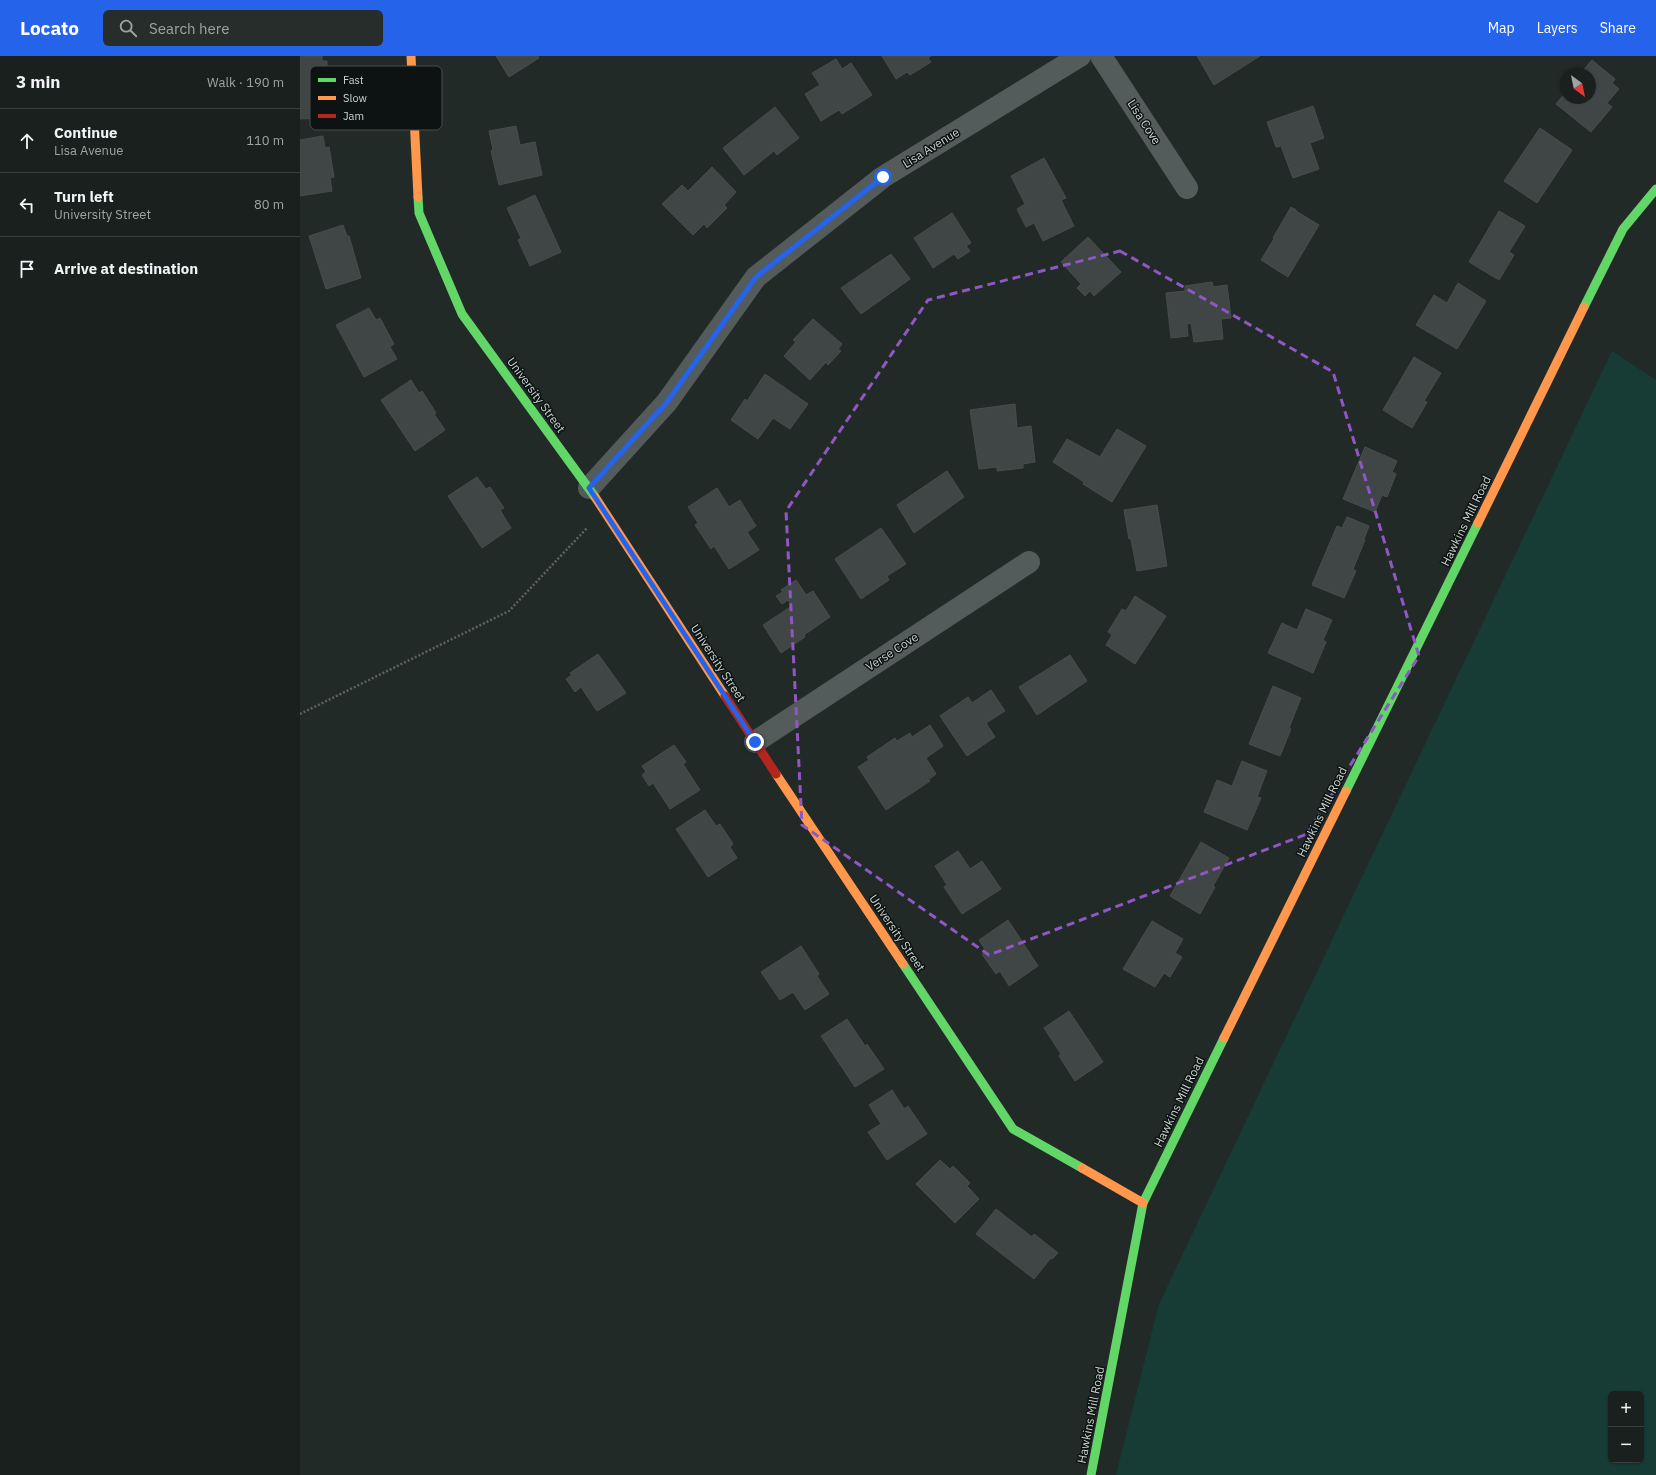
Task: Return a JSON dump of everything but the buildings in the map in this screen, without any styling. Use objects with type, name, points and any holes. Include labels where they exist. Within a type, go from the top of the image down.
[{"type":"street","name":"University Street","points":[[411,56],[412,66]]},
{"type":"street","name":"Lisa Avenue","points":[[589,488],[667,402],[756,277],[883,177],[1080,56]]},
{"type":"street","name":"Lisa Cove","points":[[1101,56],[1187,188]]},
{"type":"street","name":"University Street","points":[[415,130],[419,213],[462,314],[604,510],[755,742],[1013,1129],[1143,1203]]},
{"type":"street","name":"Hawkins Mill Road","points":[[1091,1475],[1143,1203],[1623,229],[1656,189]]},
{"type":"street","name":"Verse Cove","points":[[755,742],[1029,562]]},
{"type":"path","points":[[300,714],[509,611],[604,510]]},
{"type":"highlighted area","points":[[1120,251],[1333,372],[1419,656],[1307,834],[989,955],[802,825],[786,511],[928,300]]},
{"type":"green space","points":[[1612,351],[1656,380],[1656,1475],[1116,1475],[1159,1304]]},
{"type":"traffic: fast","points":[[1584,307],[1623,229],[1656,189]]},
{"type":"traffic: fast","points":[[418,197],[419,213],[462,314],[595,497]]},
{"type":"traffic: fast","points":[[1346,791],[1478,523]]},
{"type":"traffic: fast","points":[[903,964],[1013,1129],[1082,1168]]},
{"type":"traffic: fast","points":[[1091,1475],[1143,1203],[1224,1038]]},
{"type":"traffic: slow","points":[[411,56],[411,66]]},
{"type":"traffic: slow","points":[[415,130],[418,197]]},
{"type":"traffic: slow","points":[[1478,523],[1584,307]]},
{"type":"traffic: slow","points":[[595,497],[725,696]]},
{"type":"traffic: slow","points":[[776,774],[903,964]]},
{"type":"traffic: slow","points":[[1224,1038],[1346,791]]},
{"type":"traffic: slow","points":[[1082,1168],[1143,1203]]},
{"type":"traffic: jam","points":[[725,696],[776,774]]},
{"type":"route","points":[[755,742],[589,488],[667,402],[756,277],[883,177]]}]
